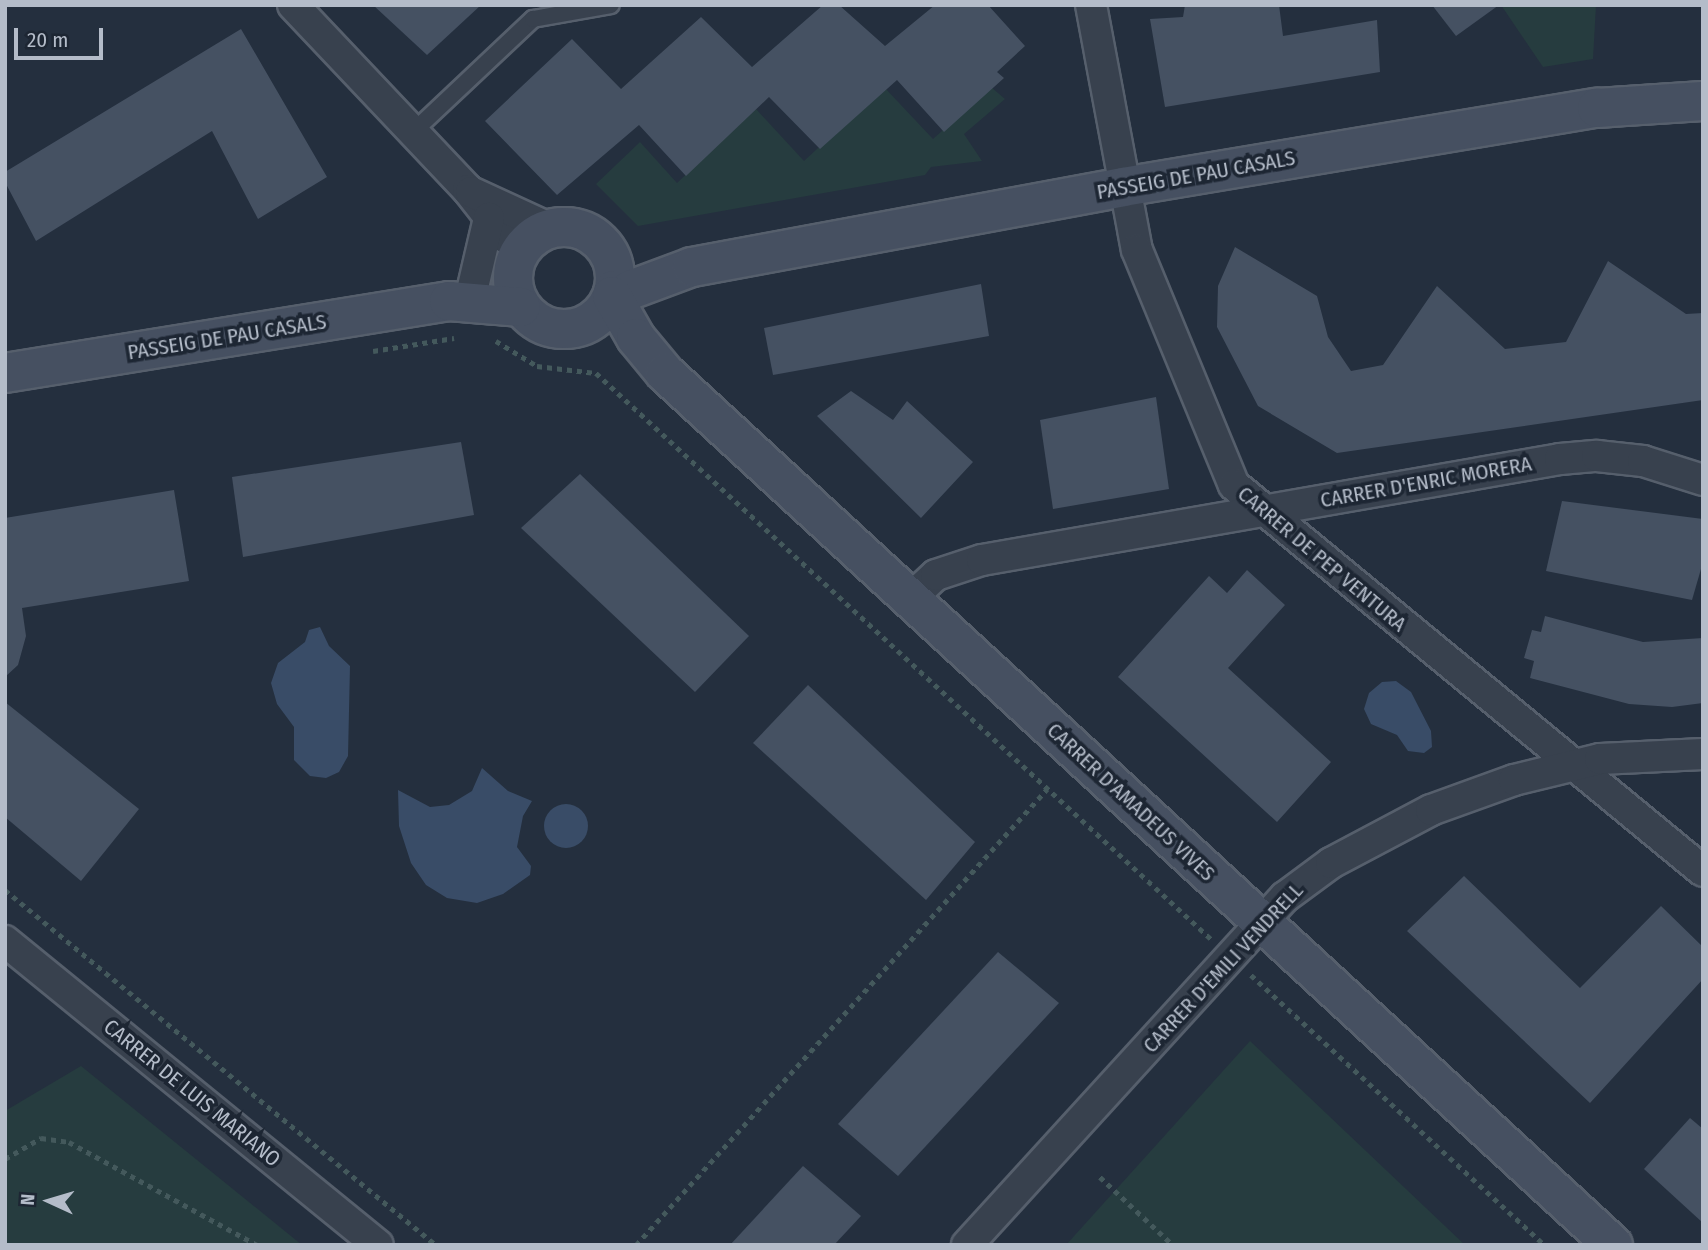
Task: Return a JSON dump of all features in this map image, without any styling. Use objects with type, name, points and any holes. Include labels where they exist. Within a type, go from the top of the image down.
[{"type":"street","points":[[293,5],[468,190],[531,243]]},
{"type":"street","name":"CARRER DE PEP VENTURA","points":[[1091,5],[1123,187],[1148,283],[1220,461],[1234,485],[1703,872]]},
{"type":"street","name":"PASSEIG DE PAU CASALS","points":[[613,293],[630,290],[678,272],[1123,187],[1597,108],[1703,101]]},
{"type":"street","points":[[468,190],[505,237],[531,243],[579,229],[602,244],[611,258],[613,293],[595,319],[582,326],[548,327],[522,307],[513,281],[531,243]]},
{"type":"street","points":[[461,294],[489,218]]},
{"type":"street","name":"PASSEIG DE PAU CASALS","points":[[461,294],[531,243]]},
{"type":"street","name":"PASSEIG DE PAU CASALS","points":[[602,244],[678,272]]},
{"type":"street","points":[[643,349],[645,305],[678,272]]},
{"type":"street","name":"CARRER D'AMADEUS VIVES","points":[[613,293],[643,349],[1613,1245]]},
{"type":"street","name":"PASSEIG DE PAU CASALS","points":[[5,373],[461,294],[522,307]]},
{"type":"street","name":"CARRER D'AMADEUS VIVES","points":[[582,326],[643,349]]},
{"type":"street","name":"CARRER D'ENRIC MORERA","points":[[910,598],[936,575],[961,565],[1261,510],[1580,457],[1643,461],[1703,480]]},
{"type":"street","name":"CARRER D'EMILI VENDRELL","points":[[967,1245],[1262,923],[1310,876],[1394,827],[1467,795],[1572,764],[1629,756],[1703,754]]},
{"type":"street","name":"CARRER DE LUIS MARIANO","points":[[5,941],[378,1245]]},
{"type":"lane","points":[[413,132],[533,19],[611,5]]},
{"type":"path","points":[[415,345],[460,337]]},
{"type":"path","points":[[491,338],[537,366],[596,373],[1545,1245]]},
{"type":"path","points":[[636,1245],[1047,789]]},
{"type":"path","points":[[5,890],[436,1245]]},
{"type":"path","points":[[5,1159],[41,1138],[69,1142],[257,1245]]},
{"type":"path","points":[[1100,1177],[1174,1245]]},
{"type":"green space","points":[[1501,5],[1596,5],[1593,59],[1543,67]]},
{"type":"green space","points":[[884,87],[933,139],[991,87],[1005,99],[964,134],[982,161],[931,167],[925,175],[638,226],[596,184],[640,142],[677,183],[756,109],[804,161]]},
{"type":"green space","points":[[1250,1041],[1465,1245],[1066,1245]]},
{"type":"green space","points":[[81,1066],[302,1245],[5,1245],[5,1111]]},
{"type":"water","points":[[320,627],[329,646],[350,666],[348,756],[339,772],[326,778],[310,776],[294,760],[294,727],[277,704],[271,683],[278,663],[305,642],[309,630]]},
{"type":"water","points":[[1396,681],[1411,692],[1431,731],[1432,747],[1424,753],[1408,751],[1397,735],[1371,724],[1364,709],[1369,693],[1382,682]]},
{"type":"water","points":[[482,768],[508,791],[532,801],[523,816],[517,847],[531,866],[530,875],[503,894],[477,903],[447,898],[426,885],[411,863],[399,826],[398,790],[430,807],[449,805],[472,791]]},
{"type":"water","points":[[566,804],[582,810],[588,826],[582,842],[566,848],[550,842],[544,826],[550,810]]},
{"type":"building","points":[[373,5],[481,5],[427,55]]},
{"type":"building","points":[[823,5],[839,5],[885,46],[935,5],[988,5],[1025,46],[997,72],[1004,78],[944,132],[897,80],[820,149],[769,97],[686,176],[639,125],[557,195],[485,121],[572,39],[621,89],[701,17],[752,67]]},
{"type":"building","points":[[1185,5],[1279,5],[1283,36],[1377,20],[1380,72],[1165,107],[1150,19],[1183,17]]},
{"type":"building","points":[[1432,5],[1499,5],[1456,36]]},
{"type":"building","points":[[241,29],[327,177],[258,219],[212,131],[36,241],[5,182],[5,172]]},
{"type":"building","points":[[1235,247],[1317,296],[1328,337],[1351,371],[1383,365],[1437,286],[1505,349],[1566,342],[1608,261],[1686,314],[1703,313],[1703,400],[1337,453],[1258,406],[1217,327],[1218,286]]},
{"type":"building","points":[[981,284],[989,336],[773,375],[764,328]]},
{"type":"building","points":[[851,391],[893,420],[907,401],[973,462],[921,518],[817,416]]},
{"type":"building","points":[[1156,397],[1169,489],[1053,509],[1040,420]]},
{"type":"building","points":[[461,442],[474,515],[243,557],[232,477]]},
{"type":"building","points":[[580,474],[749,636],[695,692],[521,528]]},
{"type":"building","points":[[174,490],[189,581],[22,608],[26,636],[18,665],[5,677],[5,518]]},
{"type":"building","points":[[1562,501],[1703,519],[1703,562],[1692,600],[1546,571]]},
{"type":"building","points":[[1247,570],[1285,605],[1228,668],[1331,762],[1277,822],[1118,677],[1209,576],[1227,593]]},
{"type":"building","points":[[1545,616],[1643,642],[1703,638],[1703,703],[1672,707],[1629,704],[1530,678],[1534,661],[1524,658],[1532,630],[1541,632]]},
{"type":"building","points":[[808,685],[975,842],[926,900],[753,743]]},
{"type":"building","points":[[5,702],[139,809],[81,881],[5,817]]},
{"type":"building","points":[[1464,876],[1580,988],[1661,906],[1703,947],[1703,979],[1590,1103],[1407,931]]},
{"type":"building","points":[[998,952],[1059,1003],[898,1176],[838,1124]]},
{"type":"building","points":[[1690,1118],[1703,1129],[1703,1223],[1644,1169]]},
{"type":"building","points":[[803,1166],[861,1216],[834,1245],[730,1245]]}]
